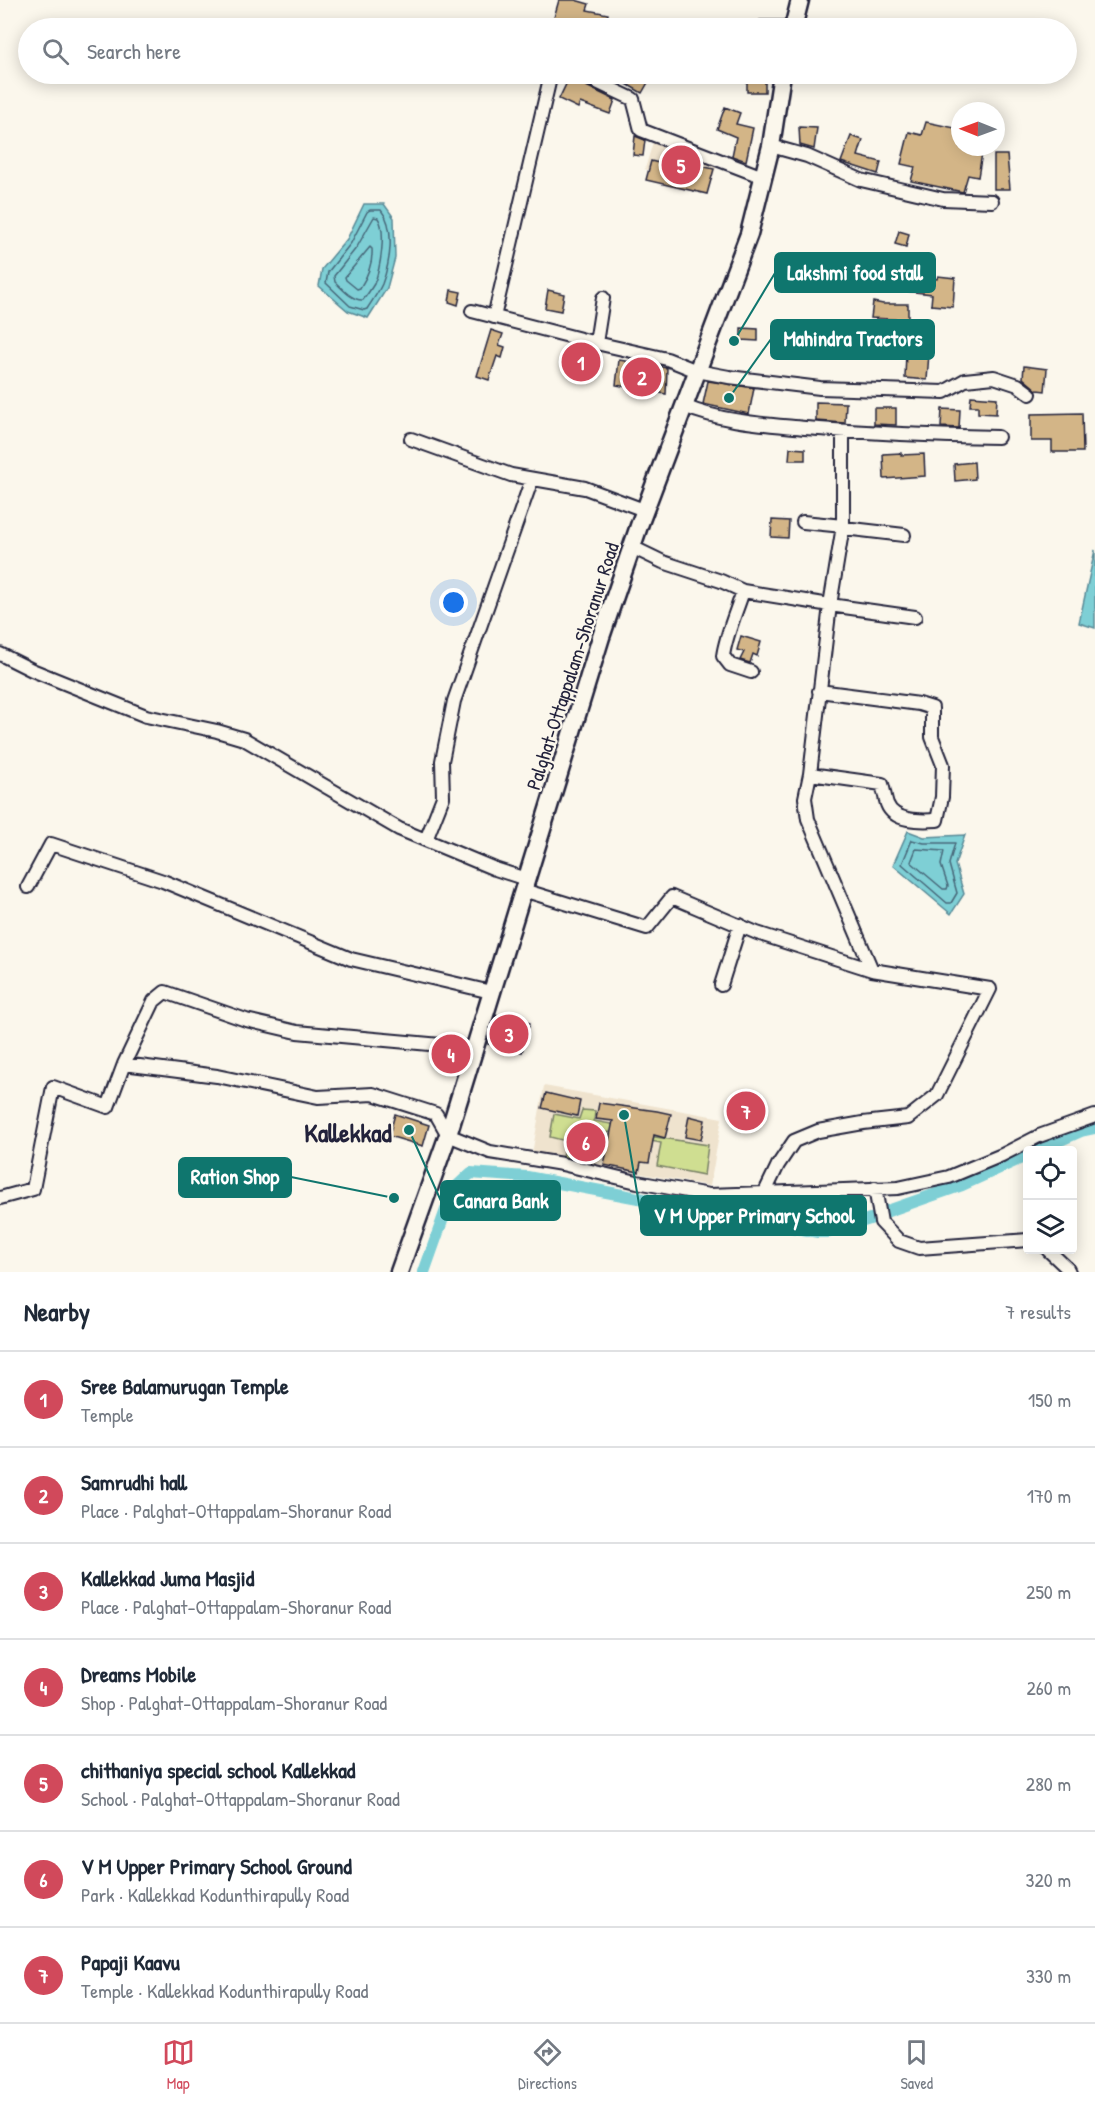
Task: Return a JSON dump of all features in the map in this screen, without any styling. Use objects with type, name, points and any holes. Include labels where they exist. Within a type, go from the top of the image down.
[{"type":"main road","points":[[796,18],[800,0]]},
{"type":"main road","name":"Palghat-Ottappalam-Shoranur Road","points":[[399,1272],[448,1135],[601,637],[644,510],[748,234],[771,146],[780,84]]},
{"type":"street","points":[[494,317],[549,84]]},
{"type":"street","points":[[601,84],[633,99],[641,130],[763,177]]},
{"type":"street","points":[[771,146],[807,156],[861,180],[943,199],[992,201]]},
{"type":"street","points":[[596,343],[603,298]]},
{"type":"street","points":[[472,310],[667,359],[697,371],[729,377],[820,388],[944,392],[965,380],[993,377],[1018,385],[1030,394]]},
{"type":"street","points":[[684,406],[707,416],[743,422],[843,431],[999,437]]},
{"type":"street","points":[[843,431],[844,527],[830,605],[810,774],[804,798],[808,819],[872,970]]},
{"type":"street","points":[[411,439],[511,475],[585,488],[644,510]]},
{"type":"street","points":[[426,840],[443,797],[442,761],[456,693],[532,479]]},
{"type":"street","points":[[802,522],[904,535]]},
{"type":"street","points":[[632,548],[663,562],[721,581],[743,591],[915,617]]},
{"type":"street","points":[[743,591],[726,639],[723,656],[730,665],[751,672]]},
{"type":"street","points":[[0,654],[32,670],[146,716],[244,739],[399,829],[495,869],[524,885],[647,928],[672,897],[740,926],[872,970],[990,989],[938,1095],[908,1118],[818,1131],[794,1141],[778,1165],[765,1192]]},
{"type":"street","points":[[810,774],[882,784],[887,806],[895,816],[919,821],[937,820],[942,797],[943,765],[932,737],[932,708],[919,704],[819,691]]},
{"type":"street","points":[[28,887],[51,844],[163,881],[351,959],[491,992]]},
{"type":"street","points":[[721,985],[740,926]]},
{"type":"street","points":[[0,1198],[33,1189],[53,1087],[108,1107],[124,1064],[154,1000],[165,992],[246,1020],[297,1032],[474,1048]]},
{"type":"street","points":[[124,1064],[218,1076],[318,1097],[373,1094],[436,1114],[448,1135],[490,1152],[562,1164],[637,1182],[709,1195],[898,1188],[949,1177],[1002,1155],[1039,1136],[1095,1116]]},
{"type":"street","points":[[875,1188],[881,1222],[899,1240],[919,1248],[1023,1240]]},
{"type":"street","points":[[1052,1254],[1069,1272]]},
{"type":"shaded area","points":[[653,142],[718,162],[709,188],[645,169]]},
{"type":"shaded area","points":[[544,1086],[722,1118],[710,1186],[532,1154]]},
{"type":"green space","points":[[582,1110],[595,1111],[594,1121],[649,1131],[649,1136],[708,1145],[704,1175],[657,1166],[661,1143],[608,1132],[604,1151],[593,1149],[591,1161],[563,1157],[566,1141],[550,1137],[554,1114],[579,1119]]},
{"type":"water","points":[[364,204],[384,204],[394,218],[395,258],[387,288],[368,318],[348,311],[319,286],[322,269],[347,239]]},
{"type":"water","points":[[1095,550],[1095,628],[1079,623]]},
{"type":"water","points":[[908,831],[924,837],[965,835],[955,864],[964,894],[951,914],[893,865]]},
{"type":"building","points":[[559,0],[575,0],[589,4],[587,10],[608,14],[607,18],[554,18]]},
{"type":"building","points":[[566,84],[582,84],[615,100],[610,114],[580,103],[578,108],[559,99]]},
{"type":"building","points":[[627,84],[647,84],[642,93]]},
{"type":"building","points":[[747,84],[765,84],[765,92],[747,92]]},
{"type":"building","points":[[725,107],[740,113],[736,124],[753,128],[746,161],[732,156],[736,137],[717,129]]},
{"type":"building","points":[[926,122],[951,127],[951,156],[982,156],[978,177],[968,175],[963,192],[911,181],[915,167],[901,164],[909,132],[922,135]]},
{"type":"building","points":[[799,127],[817,128],[814,149],[800,145]]},
{"type":"building","points":[[635,136],[645,140],[643,156],[633,155]]},
{"type":"building","points":[[851,136],[863,140],[858,156],[881,162],[878,174],[841,162]]},
{"type":"building","points":[[1007,155],[1010,189],[994,189],[994,156]]},
{"type":"building","points":[[651,161],[690,171],[692,164],[714,169],[707,194],[646,180]]},
{"type":"building","points":[[899,231],[909,234],[906,247],[895,244]]},
{"type":"building","points":[[907,276],[955,278],[953,307],[931,305],[932,294],[906,291]]},
{"type":"building","points":[[451,290],[461,292],[458,305],[449,302]]},
{"type":"building","points":[[548,290],[564,294],[561,311],[545,308]]},
{"type":"building","points":[[873,302],[908,304],[908,320],[871,318]]},
{"type":"building","points":[[741,328],[758,329],[758,341],[741,340]]},
{"type":"building","points":[[491,330],[503,334],[499,345],[505,347],[502,358],[497,356],[489,380],[477,376]]},
{"type":"building","points":[[906,352],[929,353],[927,380],[905,378]]},
{"type":"building","points":[[574,353],[591,356],[589,370],[572,367]]},
{"type":"building","points":[[619,360],[667,368],[666,394],[616,385]]},
{"type":"building","points":[[1024,366],[1047,369],[1045,391],[1037,390],[1023,378]]},
{"type":"building","points":[[708,381],[754,388],[749,414],[703,404]]},
{"type":"building","points":[[971,396],[997,398],[996,414],[978,413],[978,406],[970,406]]},
{"type":"building","points":[[816,402],[846,403],[845,423],[816,421]]},
{"type":"building","points":[[874,408],[896,408],[896,425],[874,424]]},
{"type":"building","points":[[942,409],[960,410],[959,428],[941,427]]},
{"type":"building","points":[[1082,413],[1083,452],[1052,452],[1052,441],[1031,441],[1031,414]]},
{"type":"building","points":[[790,448],[805,449],[805,460],[789,460]]},
{"type":"building","points":[[901,453],[901,455],[924,454],[925,476],[884,479],[883,454]]},
{"type":"building","points":[[974,462],[975,479],[955,481],[954,464]]},
{"type":"building","points":[[772,520],[789,521],[788,538],[771,537]]},
{"type":"building","points":[[741,636],[761,642],[757,656],[753,654],[750,663],[740,660],[744,652],[737,650]]},
{"type":"building","points":[[496,1015],[530,1023],[522,1052],[488,1044]]},
{"type":"building","points":[[546,1093],[580,1101],[577,1116],[542,1108]]},
{"type":"building","points":[[599,1103],[671,1114],[665,1138],[654,1135],[649,1163],[641,1162],[639,1172],[604,1165],[613,1121],[596,1119]]},
{"type":"building","points":[[395,1114],[429,1125],[423,1146],[389,1136]]},
{"type":"building","points":[[689,1116],[705,1120],[701,1140],[685,1137]]},
{"type":"waterway","points":[[1047,1146],[1081,1131],[1095,1128]]},
{"type":"waterway","points":[[885,1212],[962,1185],[1023,1157]]},
{"type":"waterway","points":[[424,1272],[453,1190],[471,1173],[527,1177],[818,1232],[828,1232],[870,1219]]},
{"type":"place","name":"chithaniya special school Kallekkad","points":[[681,165]]},
{"type":"place","name":"Lakshmi food stall","points":[[734,341]]},
{"type":"place","name":"Sree Balamurugan Temple","points":[[581,362]]},
{"type":"place","name":"Samrudhi hall","points":[[642,377]]},
{"type":"place","name":"Mahindra Tractors","points":[[729,398]]},
{"type":"place","name":"Kallekkad Juma Masjid","points":[[509,1034]]},
{"type":"place","name":"Dreams Mobile","points":[[451,1054]]},
{"type":"place","name":"Papaji Kaavu","points":[[746,1111]]},
{"type":"place","name":"V M Upper Primary School","points":[[624,1115]]},
{"type":"place","name":"Canara Bank","points":[[409,1130]]},
{"type":"place","name":"V M Upper Primary School Ground","points":[[586,1142]]},
{"type":"place","name":"Ration Shop","points":[[394,1198]]},
{"type":"district","name":"Kallekkad","points":[[348,1132]]}]
